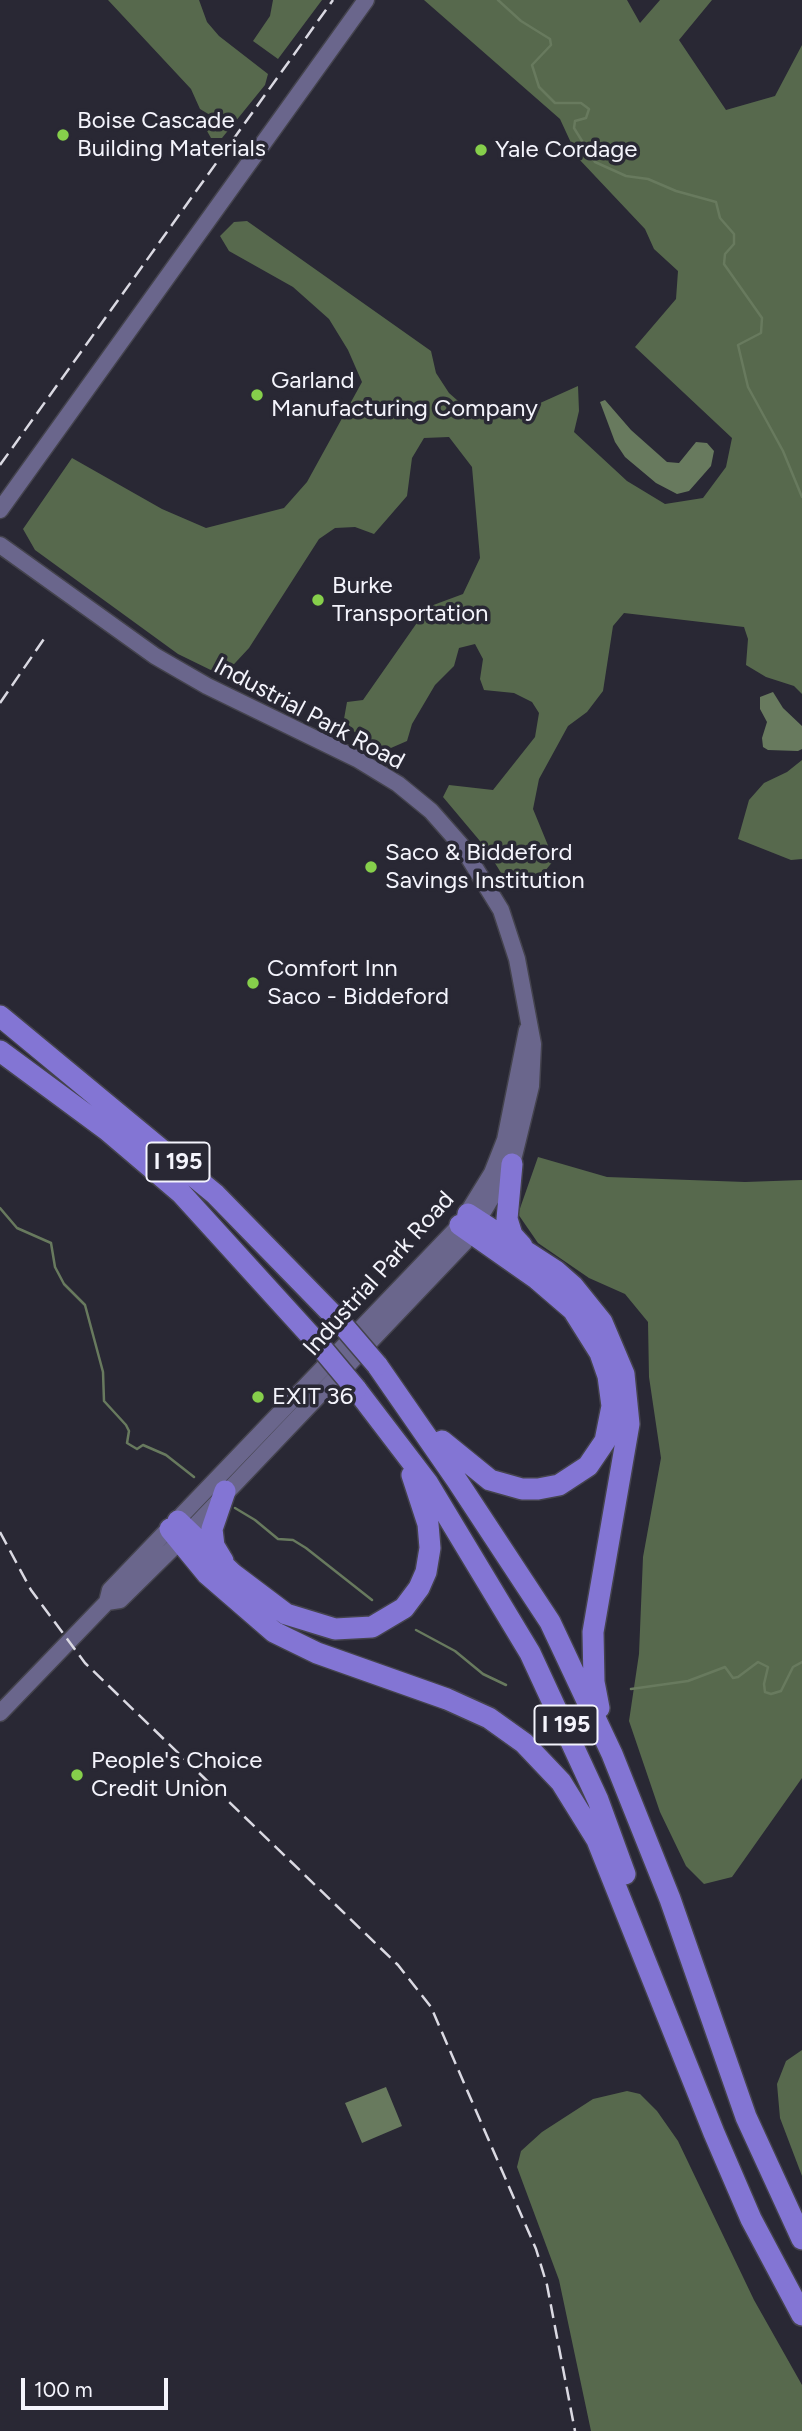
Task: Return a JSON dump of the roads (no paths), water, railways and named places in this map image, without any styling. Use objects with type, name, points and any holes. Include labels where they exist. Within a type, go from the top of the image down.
[{"type":"highway","name":"I 195","points":[[0,1016],[215,1194],[341,1323],[377,1366],[456,1479],[550,1622],[612,1754],[670,1899],[746,2117],[802,2239]]},
{"type":"highway","name":"I 195","points":[[0,1051],[107,1130],[181,1193],[320,1346],[397,1441],[434,1492],[490,1582],[566,1725],[598,1800],[638,1910],[676,2036],[751,2219],[802,2315]]},
{"type":"highway","points":[[512,1164],[506,1208],[508,1226],[517,1242],[531,1255]]},
{"type":"highway","points":[[470,1223],[531,1255],[564,1278],[595,1311],[618,1356],[627,1391],[629,1424],[593,1632],[595,1689],[612,1754]]},
{"type":"highway","points":[[377,1366],[445,1445],[490,1480],[522,1489],[559,1485],[582,1471],[599,1452],[608,1429],[612,1406],[608,1376],[592,1338],[559,1297],[470,1223]]},
{"type":"highway","points":[[179,1531],[275,1608],[324,1628],[344,1630],[372,1627],[404,1608],[419,1588],[426,1572],[430,1538],[418,1488],[397,1441]]},
{"type":"highway","points":[[225,1491],[215,1517],[213,1538],[219,1556],[233,1574]]},
{"type":"highway","points":[[179,1531],[224,1590],[274,1632],[317,1653],[465,1706],[506,1729],[539,1757],[572,1796],[597,1840],[676,2036]]},
{"type":"street","points":[[0,510],[366,0]]},
{"type":"street","name":"Industrial Park Road","points":[[0,545],[155,656],[207,686],[367,765],[431,811],[461,845],[501,910],[517,959],[533,1045],[531,1086],[512,1164],[470,1223],[443,1268],[225,1491],[110,1590],[107,1602],[0,1713]]},
{"type":"street","name":"Industrial Park Road","points":[[179,1531],[470,1223],[505,1140],[528,1027]]},
{"type":"waterway","points":[[498,0],[521,21],[550,39],[551,45],[532,65],[539,87],[555,103],[581,103],[589,109],[586,118],[575,121],[574,128],[595,162],[626,176],[648,179],[676,191],[716,202],[720,218],[734,234],[734,244],[725,254],[724,264],[762,318],[761,333],[738,345],[748,387],[783,451],[802,497]]},
{"type":"waterway","points":[[0,1208],[17,1228],[51,1243],[55,1267],[64,1284],[85,1305],[103,1372],[104,1401],[126,1425],[129,1431],[127,1443],[137,1449],[143,1445],[166,1455],[194,1477]]},
{"type":"waterway","points":[[235,1508],[278,1539],[293,1540],[306,1548],[372,1600]]},
{"type":"waterway","points":[[416,1630],[455,1651],[483,1674],[506,1685]]},
{"type":"waterway","points":[[631,1689],[688,1681],[725,1667],[733,1678],[738,1677],[758,1662],[768,1667],[764,1684],[765,1692],[771,1694],[781,1691],[793,1667],[802,1662]]},
{"type":"railway","points":[[0,465],[333,0]]},
{"type":"railway","points":[[0,703],[46,636]]},
{"type":"railway","points":[[0,1532],[31,1590],[85,1663],[398,1965],[431,2007],[536,2249],[547,2285],[575,2431]]},
{"type":"place","name":"Boise Cascade Building Materials","points":[[63,135]]},
{"type":"place","name":"Yale Cordage","points":[[481,150]]},
{"type":"place","name":"Garland Manufacturing Company","points":[[257,395]]},
{"type":"place","name":"Burke Transportation","points":[[318,600]]},
{"type":"place","name":"Saco & Biddeford Savings Institution","points":[[371,867]]},
{"type":"place","name":"Comfort Inn Saco - Biddeford","points":[[253,983]]},
{"type":"place","name":"EXIT 36","points":[[258,1397]]},
{"type":"place","name":"People's Choice Credit Union","points":[[77,1775]]}]
